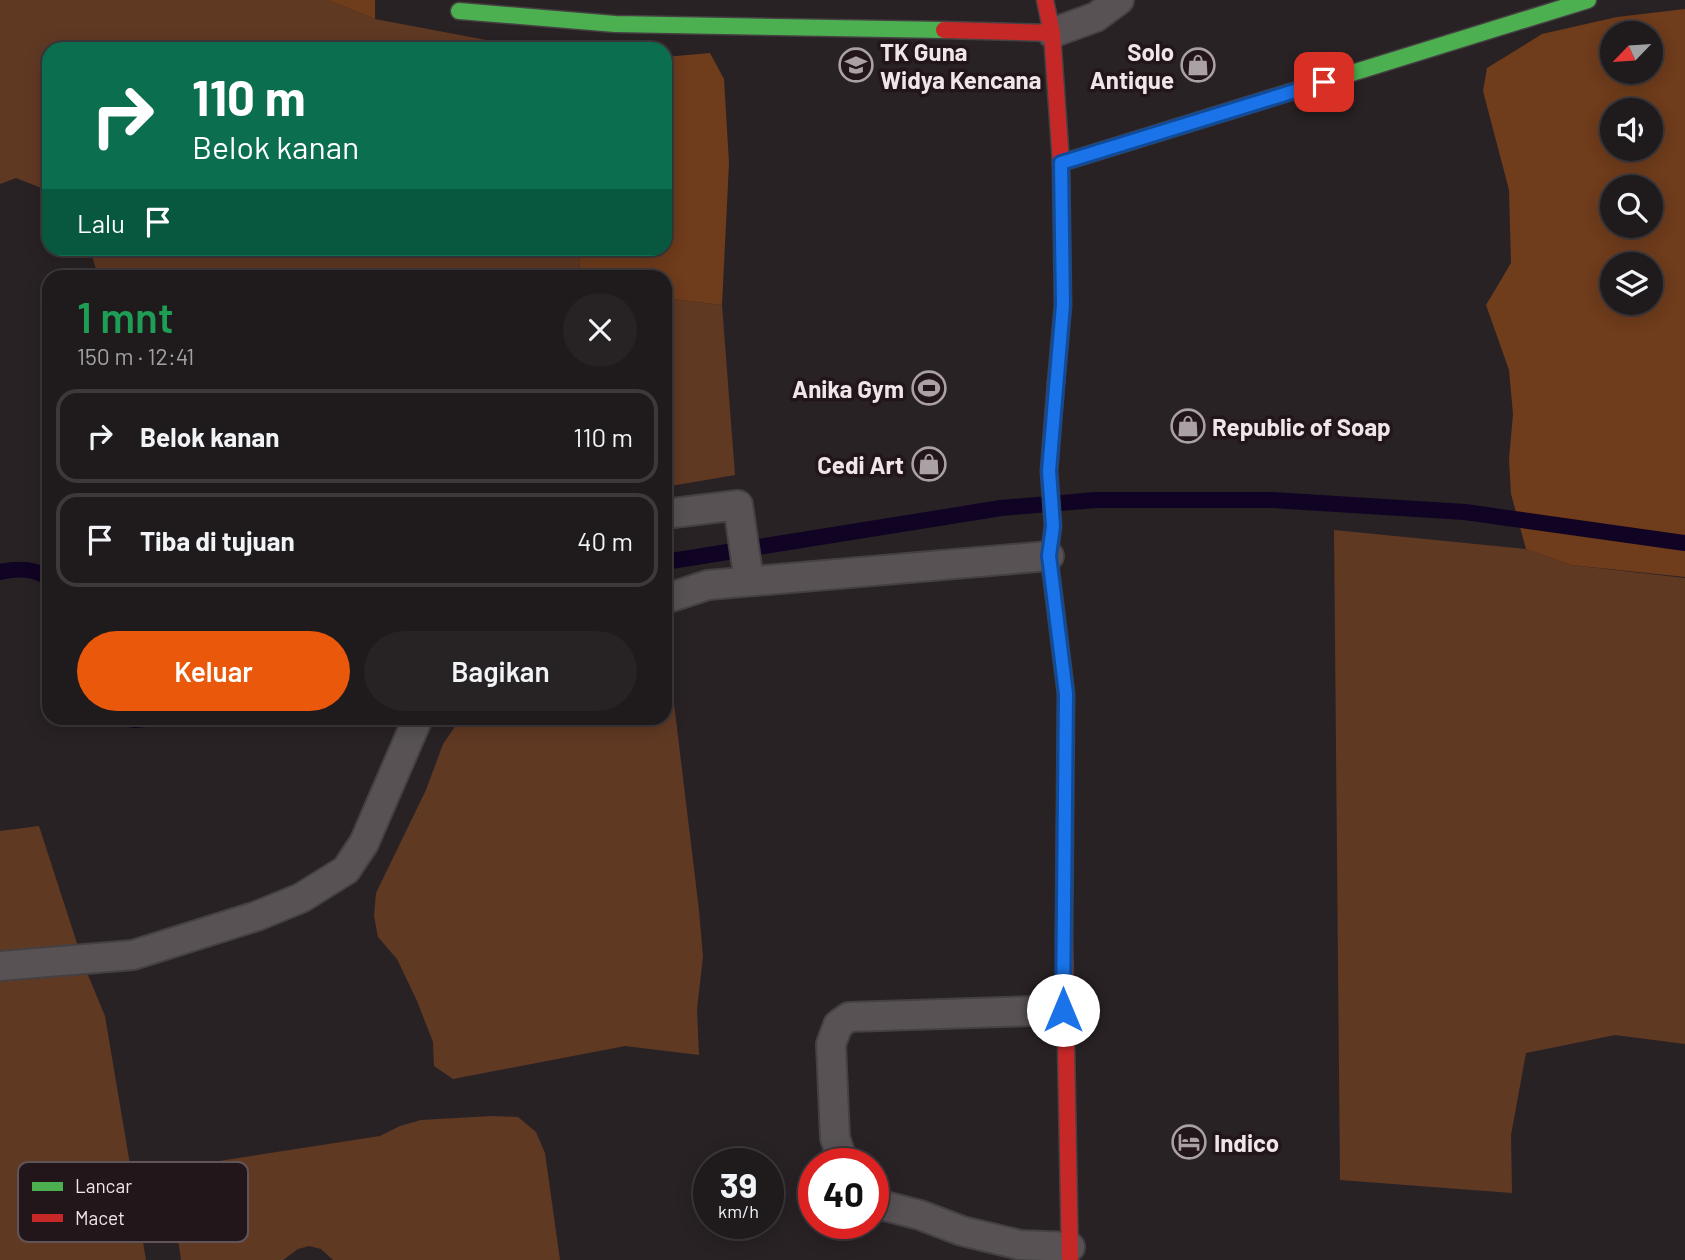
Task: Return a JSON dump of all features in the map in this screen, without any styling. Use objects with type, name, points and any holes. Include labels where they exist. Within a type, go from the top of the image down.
[{"type":"street","points":[[1045,0],[1052,33],[1061,163],[1063,305],[1049,471],[1052,517],[1049,556],[1066,694],[1063,1010],[1070,1253]]},
{"type":"street","points":[[1061,163],[1588,0]]},
{"type":"street","points":[[459,10],[615,24],[822,26],[1052,33]]},
{"type":"lane","points":[[1052,33],[1096,17],[1119,0]]},
{"type":"lane","points":[[672,513],[738,505],[748,577]]},
{"type":"lane","points":[[672,597],[708,585],[748,577],[1049,556]]},
{"type":"lane","points":[[0,966],[133,955],[257,916],[302,898],[346,870],[364,844],[415,725]]},
{"type":"lane","points":[[838,1148],[835,1138],[831,1044],[838,1025],[849,1017],[1063,1010]]},
{"type":"lane","points":[[889,1207],[920,1215],[962,1231],[1020,1245],[1070,1253]]},
{"type":"shaded area","points":[[0,0],[327,0],[375,19],[497,42],[42,42],[42,188],[16,178],[0,184]]},
{"type":"shaded area","points":[[327,0],[375,0],[375,19]]},
{"type":"shaded area","points":[[1685,9],[1685,577],[1571,565],[1526,549],[1511,494],[1509,459],[1513,414],[1509,370],[1486,305],[1511,263],[1509,190],[1483,91],[1487,68],[1542,34],[1617,17]]},
{"type":"shaded area","points":[[710,53],[724,79],[729,163],[722,305],[672,299],[672,270],[580,270],[579,256],[672,256],[672,56]]},
{"type":"shaded area","points":[[92,256],[579,256],[580,270],[96,270]]},
{"type":"shaded area","points":[[672,299],[722,305],[735,475],[672,486]]},
{"type":"shaded area","points":[[1334,530],[1526,549],[1571,565],[1685,578],[1685,1044],[1615,1035],[1526,1053],[1511,1135],[1512,1193],[1340,1180]]},
{"type":"shaded area","points":[[672,687],[703,957],[697,1009],[699,1055],[625,1046],[453,1079],[434,1066],[433,1042],[417,1001],[397,959],[378,937],[374,916],[376,893],[426,790],[443,744],[456,725],[672,725]]},
{"type":"shaded area","points":[[39,826],[85,968],[105,1016],[130,1162],[18,1162],[18,1242],[143,1242],[146,1260],[0,1260],[0,831]]},
{"type":"shaded area","points":[[518,1117],[536,1132],[545,1153],[560,1260],[333,1260],[321,1249],[309,1246],[298,1249],[283,1260],[181,1260],[178,1242],[248,1242],[248,1162],[213,1162],[380,1136],[421,1120]]},
{"type":"waterway","points":[[672,561],[1001,508],[1096,500],[1272,500],[1465,512],[1685,543]]},
{"type":"waterway","points":[[0,572],[26,570],[42,574]]},
{"type":"traffic: fast","points":[[1061,163],[1588,0]]},
{"type":"traffic: fast","points":[[459,11],[615,24],[944,30]]},
{"type":"traffic: fast","points":[[1056,383],[1049,471],[1053,526],[1049,556],[1066,694],[1064,938]]},
{"type":"traffic: jam","points":[[1045,0],[1052,33],[1061,163],[1063,305],[1056,383]]},
{"type":"traffic: jam","points":[[944,30],[1052,33]]},
{"type":"traffic: jam","points":[[1064,938],[1070,1260]]},
{"type":"place","name":"TK Guna Widya Kencana","points":[[856,65]]},
{"type":"place","name":"Solo Antique","points":[[1198,65]]},
{"type":"place","name":"Anika Gym","points":[[929,388]]},
{"type":"place","name":"Republic of Soap","points":[[1188,426]]},
{"type":"place","name":"Cedi Art","points":[[929,464]]},
{"type":"place","name":"Indico","points":[[1189,1142]]},
{"type":"route","points":[[1063,1010],[1066,694],[1049,556],[1053,526],[1049,471],[1063,305],[1061,163],[1324,82]]}]
